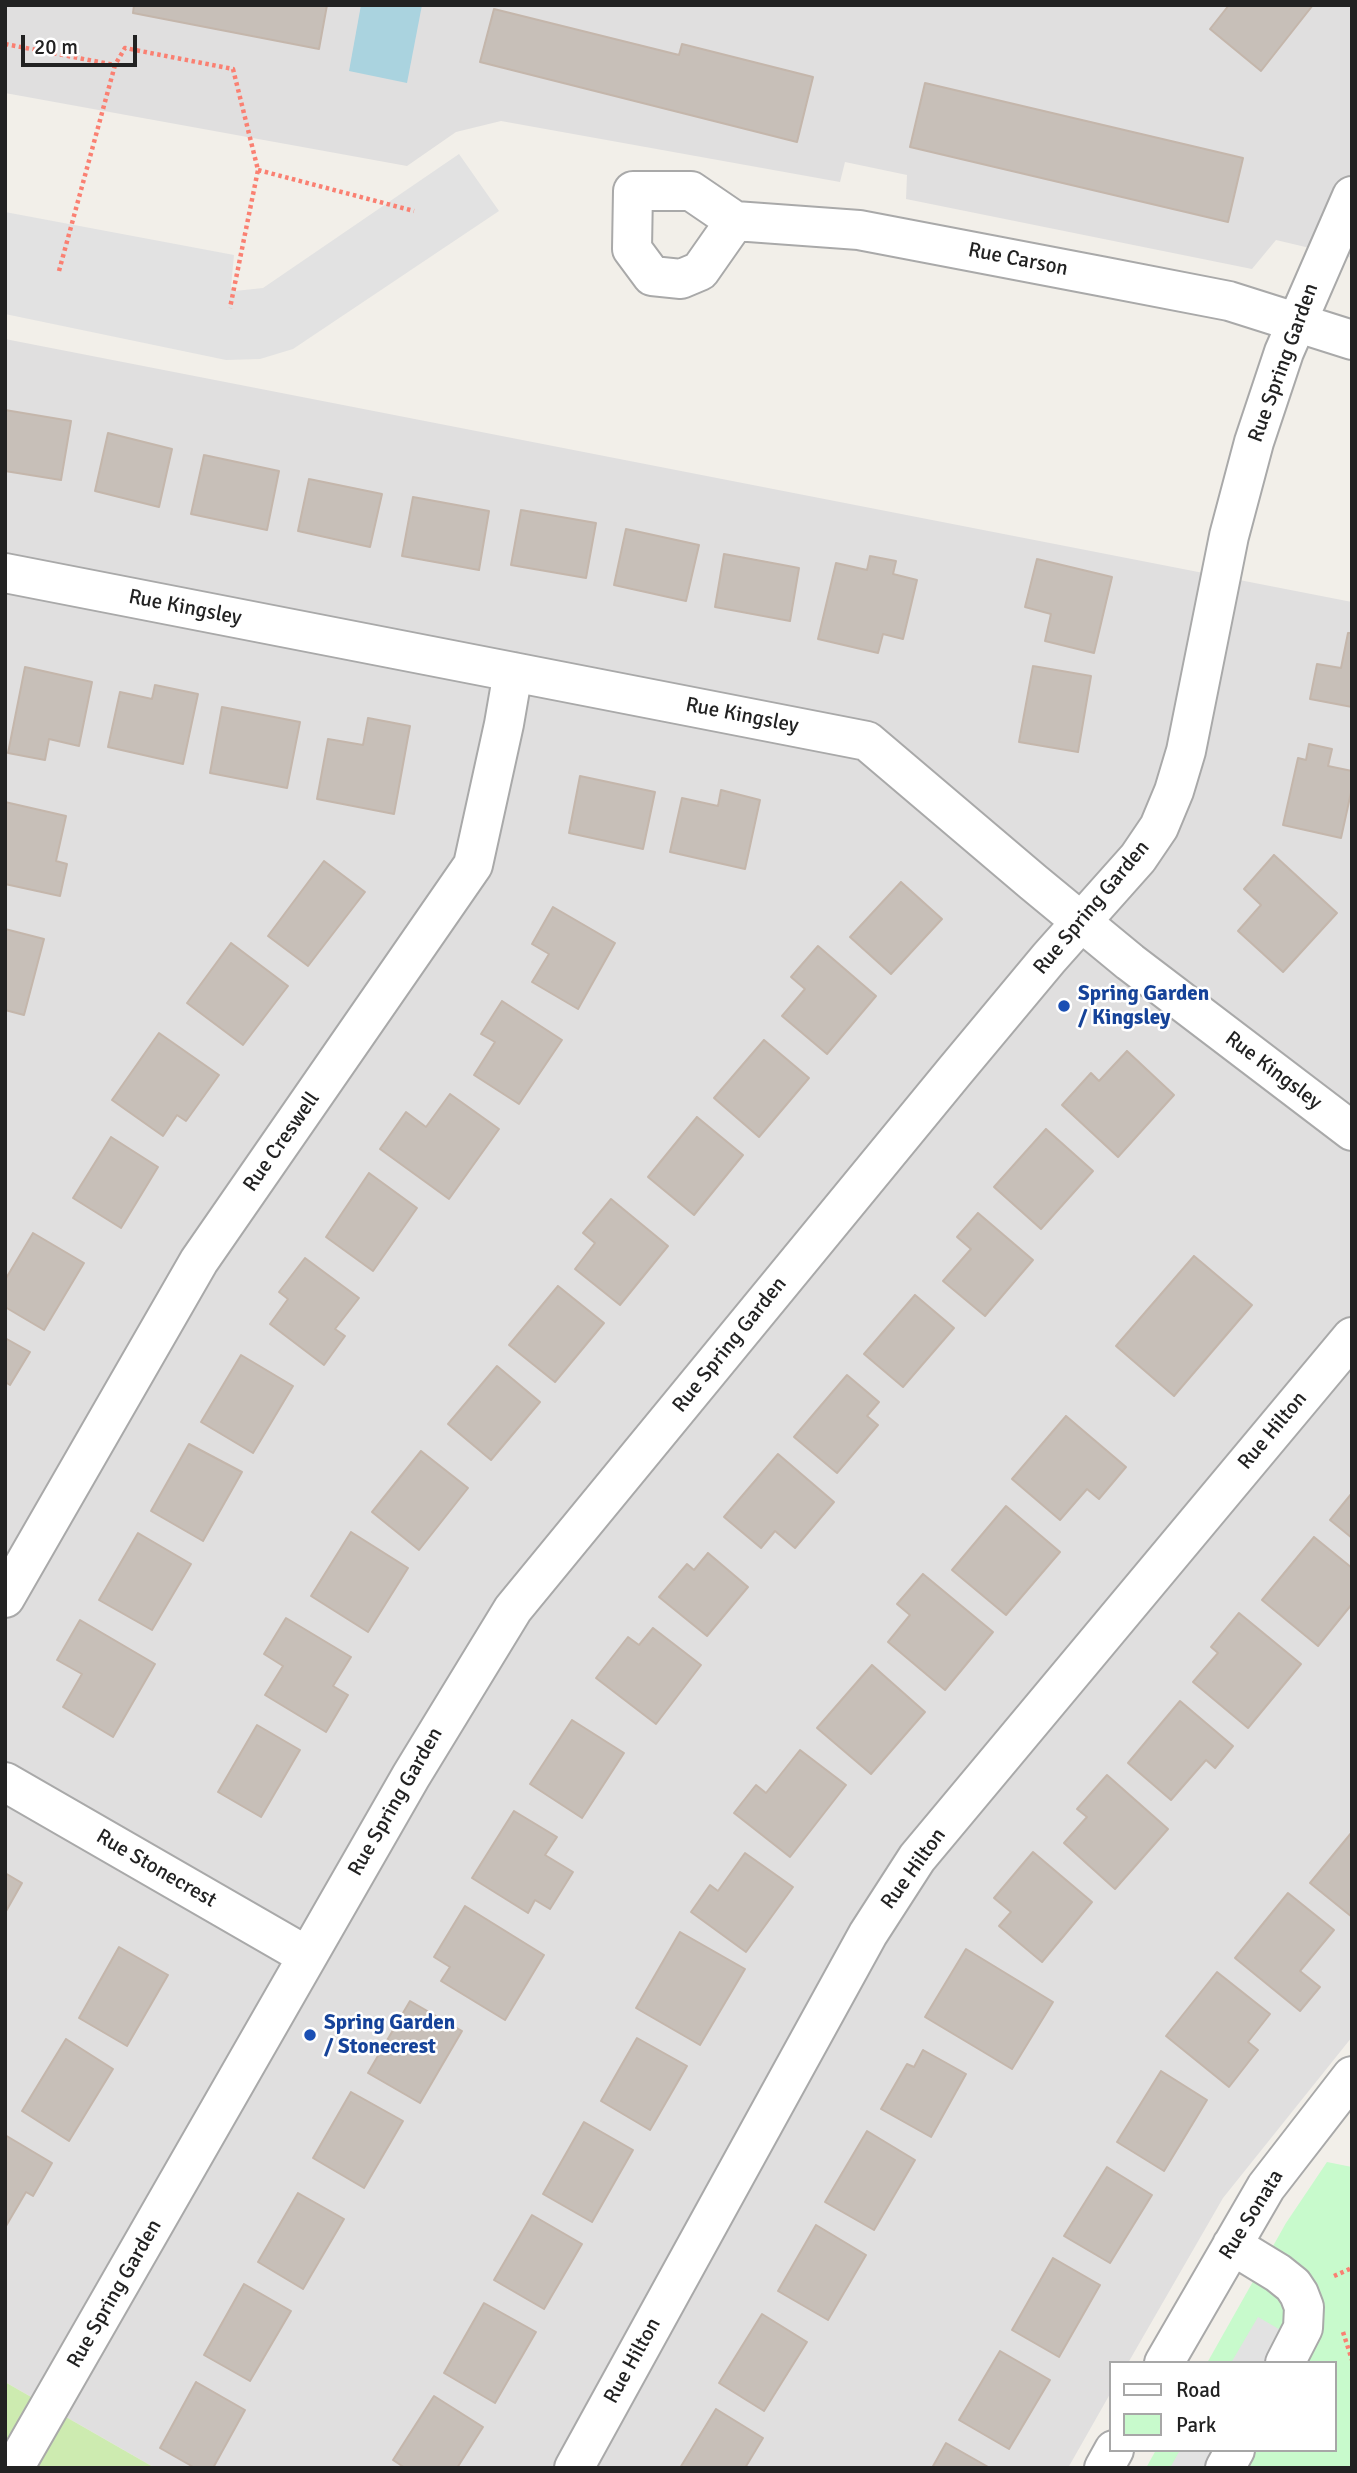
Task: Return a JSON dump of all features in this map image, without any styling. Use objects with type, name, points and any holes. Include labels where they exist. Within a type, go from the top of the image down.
[{"type":"street","name":"Rue Spring Garden","points":[[14,2468],[466,1683],[528,1588],[1144,849],[1159,827],[1174,791],[1185,751],[1229,536],[1265,405],[1296,322],[1352,196]]},
{"type":"street","name":"Rue Carson","points":[[735,221],[859,230],[1229,301],[1352,340]]},
{"type":"street","name":"Rue Kingsley","points":[[5,573],[867,741],[1130,962],[1352,1131]]},
{"type":"street","name":"Rue Creswell","points":[[5,1598],[199,1261],[473,865],[513,672]]},
{"type":"street","name":"Rue Hilton","points":[[574,2468],[869,1934],[917,1858],[1352,1337]]},
{"type":"street","name":"Rue Stonecrest","points":[[5,1782],[307,1956]]},
{"type":"street","name":"Rue Sonata","points":[[1165,2361],[1266,2187],[1352,2076]]},
{"type":"street","points":[[1231,2245],[1278,2273],[1298,2294],[1304,2308],[1303,2328],[1286,2361]]},
{"type":"street","points":[[1104,2468],[1113,2452]]},
{"type":"street","points":[[1225,2468],[1234,2452]]},
{"type":"path","points":[[5,44],[115,65]]},
{"type":"path","points":[[59,271],[115,65],[125,48],[233,69],[258,170],[230,308]]},
{"type":"path","points":[[258,170],[414,211]]},
{"type":"shaded area","points":[[5,5],[1352,5],[1352,258],[1276,240],[1252,269],[906,199],[907,175],[845,162],[840,182],[501,121],[456,132],[407,166],[5,93]]},
{"type":"shaded area","points":[[459,154],[499,211],[293,349],[260,359],[226,360],[5,314],[5,212],[234,255],[231,287],[235,291],[263,288]]},
{"type":"shaded area","points":[[5,339],[1352,602],[1352,2037],[1223,2198],[1129,2361],[1108,2361],[1108,2398],[1068,2468],[155,2468],[5,2382]]},
{"type":"shaded area","points":[[1258,2317],[1315,2350],[1308,2361],[1232,2361]]},
{"type":"shaded area","points":[[1179,2452],[1256,2452],[1247,2468],[1170,2468]]},
{"type":"green space","points":[[1327,2162],[1352,2167],[1352,2468],[1146,2468],[1155,2452],[1336,2452],[1336,2361],[1208,2361],[1286,2223]]},
{"type":"green space","points":[[5,2382],[155,2468],[5,2468]]},
{"type":"water","points":[[361,5],[422,5],[407,83],[349,71]]},
{"type":"building","points":[[134,5],[327,5],[319,49],[133,13]]},
{"type":"building","points":[[1229,5],[1313,5],[1261,71],[1210,29]]},
{"type":"building","points":[[494,9],[679,55],[682,44],[813,77],[797,142],[480,62]]},
{"type":"building","points":[[925,83],[1243,158],[1228,222],[910,147]]},
{"type":"building","points":[[5,410],[71,421],[61,480],[5,471]]},
{"type":"building","points":[[108,433],[172,449],[159,507],[95,491]]},
{"type":"building","points":[[204,455],[279,471],[267,530],[191,514]]},
{"type":"building","points":[[309,479],[382,494],[370,547],[298,531]]},
{"type":"building","points":[[413,497],[489,511],[479,570],[402,556]]},
{"type":"building","points":[[521,510],[596,523],[586,578],[511,565]]},
{"type":"building","points":[[626,529],[699,545],[686,601],[614,585]]},
{"type":"building","points":[[724,554],[799,568],[790,621],[715,607]]},
{"type":"building","points":[[870,556],[896,561],[893,574],[917,580],[903,639],[883,634],[878,653],[818,639],[836,563],[867,570]]},
{"type":"building","points":[[1037,559],[1112,577],[1094,653],[1045,641],[1051,614],[1025,607]]},
{"type":"building","points":[[1348,633],[1352,633],[1352,707],[1310,699],[1317,664],[1341,668]]},
{"type":"building","points":[[1033,666],[1091,676],[1078,752],[1019,742]]},
{"type":"building","points":[[25,667],[92,682],[79,746],[49,739],[45,760],[8,753]]},
{"type":"building","points":[[155,685],[198,694],[183,764],[108,747],[120,692],[152,699]]},
{"type":"building","points":[[222,707],[300,722],[287,788],[210,773]]},
{"type":"building","points":[[368,718],[410,726],[394,814],[317,799],[328,739],[363,745]]},
{"type":"building","points":[[1309,744],[1332,749],[1328,766],[1352,771],[1352,788],[1341,838],[1283,825],[1298,758],[1306,760]]},
{"type":"building","points":[[580,776],[655,792],[643,849],[569,833]]},
{"type":"building","points":[[721,790],[760,800],[745,869],[670,852],[682,798],[718,806]]},
{"type":"building","points":[[5,802],[66,816],[56,861],[67,864],[60,896],[5,884]]},
{"type":"building","points":[[1274,855],[1337,913],[1283,972],[1238,931],[1261,905],[1244,889]]},
{"type":"building","points":[[324,861],[365,892],[308,966],[268,936]]},
{"type":"building","points":[[901,882],[942,919],[891,974],[850,937]]},
{"type":"building","points":[[553,907],[615,943],[578,1009],[532,982],[549,954],[532,944]]},
{"type":"building","points":[[5,929],[44,939],[24,1015],[5,1010]]},
{"type":"building","points":[[231,943],[288,986],[243,1045],[187,1003]]},
{"type":"building","points":[[818,946],[876,996],[827,1054],[782,1016],[805,989],[791,977]]},
{"type":"building","points":[[502,1001],[562,1040],[519,1104],[474,1075],[495,1042],[481,1034]]},
{"type":"building","points":[[159,1033],[219,1075],[186,1121],[177,1115],[163,1136],[112,1100]]},
{"type":"building","points":[[764,1040],[809,1078],[759,1137],[714,1098]]},
{"type":"building","points":[[1127,1051],[1174,1095],[1118,1157],[1062,1105],[1091,1073],[1099,1081]]},
{"type":"building","points":[[450,1094],[499,1129],[449,1199],[380,1149],[406,1112],[426,1127]]},
{"type":"building","points":[[697,1117],[743,1155],[694,1215],[648,1177]]},
{"type":"building","points":[[1046,1129],[1093,1171],[1041,1229],[994,1187]]},
{"type":"building","points":[[111,1137],[158,1167],[121,1228],[73,1198]]},
{"type":"building","points":[[369,1173],[417,1208],[373,1271],[326,1237]]},
{"type":"building","points":[[611,1199],[668,1246],[620,1305],[575,1269],[595,1243],[583,1233]]},
{"type":"building","points":[[978,1213],[1033,1260],[985,1316],[943,1281],[971,1249],[957,1237]]},
{"type":"building","points":[[33,1233],[84,1263],[44,1330],[5,1307],[5,1280]]},
{"type":"building","points":[[1194,1256],[1252,1305],[1174,1396],[1116,1346]]},
{"type":"building","points":[[305,1258],[359,1298],[335,1329],[345,1336],[324,1365],[270,1324],[288,1299],[279,1292]]},
{"type":"building","points":[[558,1286],[604,1323],[555,1382],[509,1345]]},
{"type":"building","points":[[915,1295],[954,1328],[903,1387],[864,1354]]},
{"type":"building","points":[[5,1338],[30,1352],[10,1385],[5,1382]]},
{"type":"building","points":[[241,1355],[293,1386],[253,1453],[201,1422]]},
{"type":"building","points":[[497,1366],[540,1402],[491,1460],[448,1424]]},
{"type":"building","points":[[847,1375],[879,1402],[867,1416],[878,1425],[837,1473],[794,1437]]},
{"type":"building","points":[[1066,1416],[1126,1467],[1099,1499],[1087,1489],[1060,1520],[1012,1479]]},
{"type":"building","points":[[189,1444],[242,1472],[203,1541],[151,1511]]},
{"type":"building","points":[[421,1451],[468,1488],[419,1550],[372,1512]]},
{"type":"building","points":[[778,1454],[834,1502],[795,1548],[775,1531],[761,1548],[724,1517]]},
{"type":"building","points":[[1352,1493],[1352,1538],[1330,1520]]},
{"type":"building","points":[[1006,1506],[1060,1552],[1006,1615],[952,1570]]},
{"type":"building","points":[[351,1532],[408,1568],[368,1632],[311,1596]]},
{"type":"building","points":[[138,1533],[191,1564],[152,1630],[99,1600]]},
{"type":"building","points":[[1314,1537],[1352,1568],[1352,1604],[1318,1646],[1262,1600]]},
{"type":"building","points":[[708,1553],[748,1587],[707,1636],[659,1597],[687,1564],[694,1570]]},
{"type":"building","points":[[923,1574],[993,1632],[945,1690],[888,1642],[910,1615],[897,1604]]},
{"type":"building","points":[[1239,1613],[1301,1664],[1248,1728],[1193,1682],[1218,1653],[1211,1647]]},
{"type":"building","points":[[286,1618],[351,1657],[333,1686],[348,1695],[326,1732],[265,1695],[283,1666],[264,1654]]},
{"type":"building","points":[[80,1620],[155,1664],[113,1737],[63,1707],[82,1674],[57,1660]]},
{"type":"building","points":[[653,1628],[701,1665],[656,1724],[596,1678],[628,1637],[639,1645]]},
{"type":"building","points":[[872,1665],[925,1712],[871,1774],[817,1728]]},
{"type":"building","points":[[1180,1701],[1233,1746],[1215,1768],[1206,1760],[1171,1800],[1128,1763]]},
{"type":"building","points":[[572,1720],[624,1753],[582,1818],[530,1784]]},
{"type":"building","points":[[257,1725],[300,1750],[261,1817],[218,1792]]},
{"type":"building","points":[[800,1750],[846,1785],[790,1857],[734,1813],[756,1785],[766,1793]]},
{"type":"building","points":[[1107,1775],[1168,1829],[1115,1889],[1064,1843],[1087,1817],[1077,1809]]},
{"type":"building","points":[[514,1811],[557,1837],[545,1855],[573,1872],[550,1909],[535,1900],[528,1913],[472,1878]]},
{"type":"building","points":[[1352,1832],[1352,1917],[1310,1883]]},
{"type":"building","points":[[1033,1852],[1092,1902],[1042,1962],[999,1926],[1011,1912],[994,1898]]},
{"type":"building","points":[[745,1853],[793,1887],[746,1952],[691,1912],[710,1885],[718,1891]]},
{"type":"building","points":[[5,1873],[22,1883],[5,1913]]},
{"type":"building","points":[[1288,1893],[1334,1930],[1300,1971],[1320,1987],[1300,2011],[1235,1958]]},
{"type":"building","points":[[465,1906],[544,1955],[505,2020],[441,1981],[450,1967],[434,1957]]},
{"type":"building","points":[[680,1932],[745,1969],[700,2045],[636,2008]]},
{"type":"building","points":[[119,1947],[168,1975],[127,2046],[79,2018]]},
{"type":"building","points":[[966,1949],[1053,2002],[1012,2069],[925,2017]]},
{"type":"building","points":[[1217,1972],[1270,2014],[1248,2042],[1258,2050],[1229,2087],[1166,2036]]},
{"type":"building","points":[[410,2001],[462,2031],[420,2103],[368,2073]]},
{"type":"building","points":[[637,2038],[687,2066],[650,2130],[601,2101]]},
{"type":"building","points":[[66,2039],[113,2069],[69,2141],[22,2111]]},
{"type":"building","points":[[923,2050],[966,2074],[931,2137],[881,2109],[907,2064],[914,2067]]},
{"type":"building","points":[[1161,2071],[1207,2100],[1164,2171],[1117,2142]]},
{"type":"building","points":[[351,2092],[403,2121],[364,2188],[313,2158]]},
{"type":"building","points":[[584,2122],[633,2150],[592,2222],[543,2194]]},
{"type":"building","points":[[867,2131],[915,2160],[874,2230],[825,2202]]},
{"type":"building","points":[[5,2135],[52,2163],[33,2196],[26,2192],[6,2226]]},
{"type":"building","points":[[1107,2167],[1152,2195],[1110,2263],[1064,2236]]},
{"type":"building","points":[[298,2193],[344,2219],[303,2289],[258,2262]]},
{"type":"building","points":[[532,2215],[582,2244],[544,2309],[494,2280]]},
{"type":"building","points":[[816,2225],[866,2255],[828,2320],[778,2291]]},
{"type":"building","points":[[1053,2258],[1100,2285],[1059,2357],[1012,2330]]},
{"type":"building","points":[[244,2284],[291,2311],[250,2381],[204,2355]]},
{"type":"building","points":[[484,2303],[536,2332],[495,2403],[444,2373]]},
{"type":"building","points":[[762,2314],[807,2342],[764,2411],[719,2383]]},
{"type":"building","points":[[1000,2351],[1050,2380],[1009,2449],[959,2420]]},
{"type":"building","points":[[196,2382],[245,2410],[213,2468],[195,2468],[160,2448]]},
{"type":"building","points":[[434,2396],[483,2427],[457,2468],[405,2468],[393,2460]]},
{"type":"building","points":[[716,2409],[763,2438],[745,2468],[680,2468]]},
{"type":"building","points":[[946,2443],[990,2468],[932,2468]]},
{"type":"place","name":"Spring Garden / Kingsley","points":[[1064,1006]]},
{"type":"place","name":"Spring Garden / Stonecrest","points":[[310,2035]]}]
